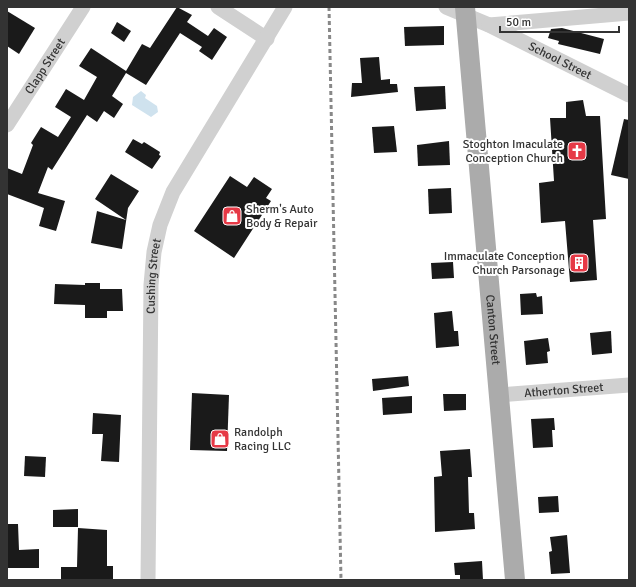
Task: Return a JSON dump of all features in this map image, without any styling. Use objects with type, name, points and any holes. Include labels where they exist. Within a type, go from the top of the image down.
[{"type":"main road","name":"Canton Street","points":[[466,12],[515,580]]},
{"type":"street","name":"Clapp Street","points":[[7,124],[83,7]]},
{"type":"street","points":[[218,7],[267,39]]},
{"type":"street","name":"Cushing Street","points":[[148,580],[151,285],[154,252],[160,225],[173,192],[285,7]]},
{"type":"street","name":"School Street","points":[[446,7],[466,12],[489,26],[629,95]]},
{"type":"street","points":[[489,26],[629,13]]},
{"type":"street","name":"Atherton Street","points":[[499,395],[629,385]]},
{"type":"water","points":[[141,91],[146,95],[145,98],[157,106],[158,112],[151,117],[132,105],[133,97]]},
{"type":"building","points":[[177,7],[192,15],[187,22],[208,36],[214,28],[227,37],[212,60],[199,51],[202,47],[180,33],[146,85],[126,73],[112,96],[123,104],[114,118],[104,111],[97,122],[87,115],[52,170],[48,167],[38,193],[65,201],[56,231],[39,226],[44,208],[7,194],[7,168],[22,174],[33,145],[31,143],[41,127],[58,137],[71,117],[55,107],[66,89],[84,100],[97,77],[79,66],[91,48],[126,71],[142,44],[150,48]]},
{"type":"building","points":[[7,11],[35,28],[19,54],[7,46]]},
{"type":"building","points":[[117,22],[131,31],[124,42],[111,33]]},
{"type":"building","points":[[444,26],[444,45],[405,46],[404,27]]},
{"type":"building","points":[[562,28],[604,39],[600,54],[558,44],[559,41],[548,38],[551,29]]},
{"type":"building","points":[[379,57],[381,80],[390,79],[390,84],[397,84],[398,92],[351,97],[352,83],[362,83],[360,58]]},
{"type":"building","points":[[445,86],[446,109],[416,111],[414,87]]},
{"type":"building","name":"Stoghton Imaculate Conception Church","points":[[583,100],[586,116],[600,116],[606,219],[593,220],[597,280],[570,282],[565,221],[541,223],[539,183],[554,181],[550,118],[566,118],[566,102]]},
{"type":"building","points":[[624,119],[629,120],[629,179],[611,175]]},
{"type":"building","points":[[394,126],[397,152],[374,153],[372,127]]},
{"type":"building","points":[[133,139],[142,144],[144,142],[160,152],[159,155],[161,156],[152,169],[125,152]]},
{"type":"building","points":[[449,141],[450,165],[418,166],[417,145]]},
{"type":"building","points":[[111,174],[139,191],[128,208],[122,249],[91,243],[97,211],[126,220],[95,199]]},
{"type":"building","name":"Sherm's Auto Body & Repair","points":[[230,176],[247,187],[254,177],[272,189],[266,198],[271,201],[234,258],[194,231]]},
{"type":"building","points":[[451,188],[452,213],[429,214],[428,189]]},
{"type":"building","points":[[453,262],[454,278],[432,279],[431,263]]},
{"type":"building","points":[[85,283],[100,283],[100,289],[122,289],[123,311],[107,311],[107,318],[85,318],[85,305],[54,304],[55,284],[85,285]]},
{"type":"building","points":[[536,293],[537,297],[542,296],[543,314],[521,315],[520,294]]},
{"type":"building","points":[[452,311],[454,331],[458,331],[459,346],[436,348],[434,313]]},
{"type":"building","points":[[611,331],[612,353],[592,355],[590,333]]},
{"type":"building","points":[[548,338],[550,351],[547,352],[548,363],[526,365],[524,341]]},
{"type":"building","points":[[408,376],[409,386],[373,391],[372,379]]},
{"type":"building","points":[[192,393],[229,395],[227,451],[190,450]]},
{"type":"building","points":[[443,394],[466,394],[466,410],[444,411]]},
{"type":"building","points":[[412,396],[412,413],[383,415],[382,398]]},
{"type":"building","points":[[93,413],[121,415],[119,462],[101,461],[103,434],[92,434]]},
{"type":"building","points":[[554,418],[555,430],[552,430],[553,447],[533,448],[531,419]]},
{"type":"building","points":[[470,449],[472,477],[468,477],[469,513],[474,513],[475,529],[435,532],[434,477],[442,476],[440,451]]},
{"type":"building","points":[[25,456],[46,457],[45,477],[24,476]]},
{"type":"building","points":[[558,496],[559,512],[539,513],[538,497]]},
{"type":"building","points":[[78,509],[78,527],[53,527],[53,510]]},
{"type":"building","points":[[7,524],[18,524],[19,550],[39,549],[39,568],[7,568]]},
{"type":"building","points":[[78,528],[107,530],[107,566],[113,566],[113,580],[61,580],[61,567],[77,567]]},
{"type":"building","points":[[567,535],[570,573],[551,574],[549,552],[552,551],[550,537]]},
{"type":"building","points":[[482,561],[483,580],[460,580],[460,575],[455,575],[454,563]]},
{"type":"railway","points":[[329,7],[341,580]]},
{"type":"place","name":"Stoghton Imaculate Conception Church","points":[[577,151]]},
{"type":"place","name":"Sherm's Auto Body & Repair","points":[[232,216]]},
{"type":"place","name":"Immaculate Conception Church Parsonage","points":[[579,263]]},
{"type":"place","name":"Randolph Racing LLC","points":[[220,439]]}]
